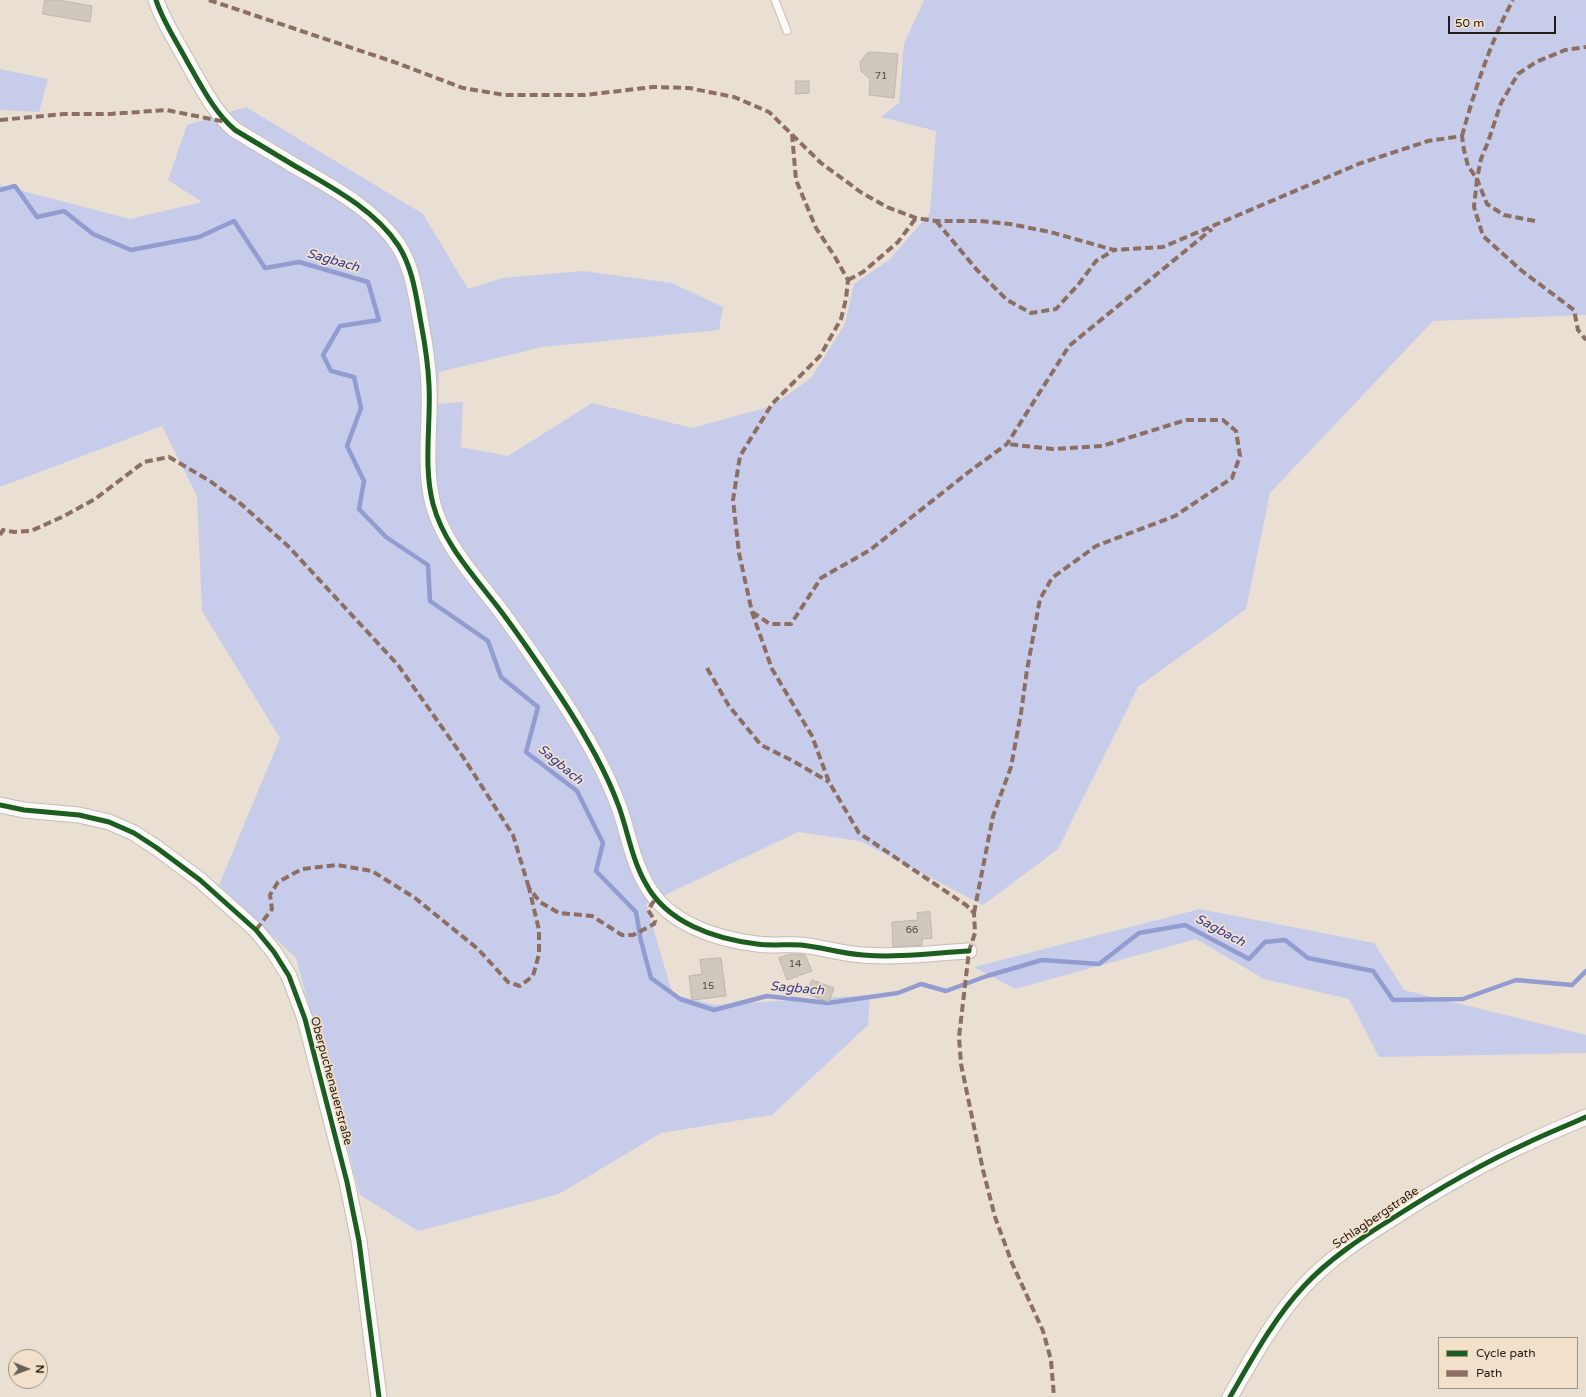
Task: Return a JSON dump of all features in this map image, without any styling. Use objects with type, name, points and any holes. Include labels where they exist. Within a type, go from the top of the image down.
[{"type":"street","points":[[156,0],[177,42],[213,104],[226,122],[236,130],[355,203],[378,222],[390,234],[399,247],[411,273],[426,354],[429,391],[429,474],[433,503],[439,522],[461,558],[511,624],[574,717],[610,785],[620,808],[640,872],[647,886],[656,898],[683,922],[720,937],[738,941],[759,944],[812,946],[862,955],[891,956],[969,951]]},
{"type":"street","name":"Oberpuchenauerstraße","points":[[0,805],[24,810],[79,815],[109,822],[134,833],[200,880],[256,930],[274,952],[289,976],[305,1019],[347,1182],[359,1240],[380,1397]]},
{"type":"street","name":"Schlagbergstraße","points":[[1230,1397],[1266,1336],[1288,1305],[1309,1280],[1359,1239],[1464,1175],[1524,1144],[1586,1117]]},
{"type":"lane","points":[[775,0],[787,31]]},
{"type":"shaded area","points":[[924,0],[1586,0],[1586,315],[1433,321],[1270,493],[1246,609],[1138,687],[1058,849],[983,905],[860,841],[798,832],[646,904],[673,995],[716,1005],[870,995],[868,1025],[772,1115],[661,1133],[559,1194],[418,1231],[360,1195],[296,958],[219,885],[280,738],[202,611],[197,496],[162,426],[0,487],[0,185],[130,219],[202,202],[168,180],[187,125],[246,107],[423,214],[468,289],[502,278],[583,271],[672,283],[723,307],[719,330],[542,347],[439,372],[438,404],[463,402],[461,447],[508,456],[592,403],[692,428],[772,406],[811,378],[845,324],[854,284],[889,260],[930,213],[936,131],[881,117],[899,103],[904,44]]},
{"type":"shaded area","points":[[0,69],[48,79],[39,112],[0,110]]},
{"type":"shaded area","points":[[1200,909],[1374,943],[1404,990],[1586,1035],[1586,1053],[1379,1057],[1349,999],[1264,979],[1196,939],[1015,989],[974,967]]},
{"type":"building","points":[[45,0],[58,0],[92,6],[90,22],[43,14]]},
{"type":"building","points":[[867,53],[898,54],[894,98],[869,95],[870,79],[861,71],[860,62]]},
{"type":"building","points":[[796,81],[809,81],[809,93],[796,94]]},
{"type":"building","points":[[930,912],[932,938],[922,939],[922,945],[893,947],[892,922],[918,920],[917,913]]},
{"type":"building","points":[[791,954],[805,955],[812,971],[787,980],[779,958]]},
{"type":"building","points":[[721,958],[726,996],[692,1000],[689,976],[702,974],[700,960]]},
{"type":"building","points":[[812,980],[834,988],[829,1002],[807,994]]},
{"type":"waterway","name":"Sagbach","points":[[0,190],[15,186],[37,217],[64,211],[93,234],[131,250],[199,237],[234,221],[265,268],[299,262],[368,282],[379,320],[340,326],[323,355],[331,371],[354,377],[361,408],[347,446],[364,481],[359,509],[386,537],[428,565],[430,601],[488,641],[501,677],[538,707],[526,752],[577,791],[603,843],[596,871],[636,912],[641,941],[651,978],[680,999],[714,1010],[767,996],[828,1003],[898,993],[921,984],[946,991],[987,976],[1042,960],[1099,964],[1139,933],[1185,925],[1249,959],[1265,942],[1285,940],[1308,958],[1373,971],[1393,1000],[1463,999],[1516,980],[1572,985],[1586,971]]},
{"type":"marked path","points":[[209,0],[394,62],[463,88],[505,95],[585,95],[653,87],[689,88],[734,97],[769,112],[821,163],[862,193],[887,207],[916,218],[936,221],[980,221],[1010,224],[1050,232],[1114,250],[1163,247],[1361,163],[1428,141],[1462,136],[1468,166],[1477,179],[1474,207],[1483,236],[1522,271],[1574,310],[1578,330],[1586,340]]},
{"type":"marked path","points":[[1462,136],[1484,66],[1497,32],[1513,0]]},
{"type":"marked path","points":[[1535,221],[1504,215],[1487,204],[1477,179],[1481,159],[1501,103],[1518,74],[1536,62],[1565,50],[1586,47]]},
{"type":"marked path","points":[[0,120],[64,114],[110,114],[166,110],[226,122]]},
{"type":"marked path","points":[[792,134],[796,180],[816,228],[848,280],[846,299],[841,319],[820,356],[772,404],[740,456],[733,500],[739,553],[752,612],[772,669],[812,736],[829,782],[859,833],[966,905],[974,913],[975,933],[969,951],[959,1037],[961,1064],[983,1170],[995,1217],[1012,1263],[1043,1331],[1051,1360],[1054,1397]]},
{"type":"marked path","points":[[848,280],[863,272],[898,242],[916,218]]},
{"type":"marked path","points":[[936,221],[977,270],[1007,300],[1031,313],[1056,309],[1078,285],[1096,261],[1114,250]]},
{"type":"marked path","points":[[752,612],[770,624],[791,624],[821,578],[870,550],[970,471],[1007,444],[1069,346],[1212,229]]},
{"type":"marked path","points":[[974,913],[993,816],[1011,767],[1040,599],[1052,578],[1096,546],[1175,516],[1232,478],[1240,456],[1236,431],[1223,420],[1186,420],[1102,446],[1053,449],[1007,444]]},
{"type":"marked path","points":[[0,535],[3,530],[14,532],[31,531],[64,516],[95,499],[144,462],[169,457],[210,481],[241,504],[288,546],[398,665],[463,757],[513,835],[529,888]]},
{"type":"marked path","points":[[707,668],[729,706],[761,745],[793,761],[829,782]]},
{"type":"marked path","points":[[256,930],[272,909],[270,895],[278,882],[302,869],[337,865],[372,871],[415,898],[478,949],[508,982],[520,986],[533,976],[539,954],[539,930],[529,888],[540,902],[559,913],[592,916],[622,935],[633,935],[654,924],[655,921],[648,910],[656,898]]},
{"type":"cycle path","points":[[156,0],[166,24],[203,90],[228,123],[235,130],[351,200],[377,220],[398,245],[411,273],[426,354],[429,377],[428,474],[433,504],[438,519],[453,548],[525,645],[585,736],[613,792],[641,875],[655,898],[679,919],[694,927],[741,942],[763,945],[801,945],[847,953],[876,956],[903,956],[969,951]]},
{"type":"cycle path","points":[[0,805],[24,810],[79,815],[109,822],[134,833],[200,880],[256,930],[274,952],[289,976],[305,1019],[347,1182],[359,1241],[379,1397]]},
{"type":"cycle path","points":[[1230,1397],[1264,1339],[1293,1298],[1314,1276],[1335,1258],[1357,1241],[1458,1179],[1508,1152],[1586,1117]]}]
